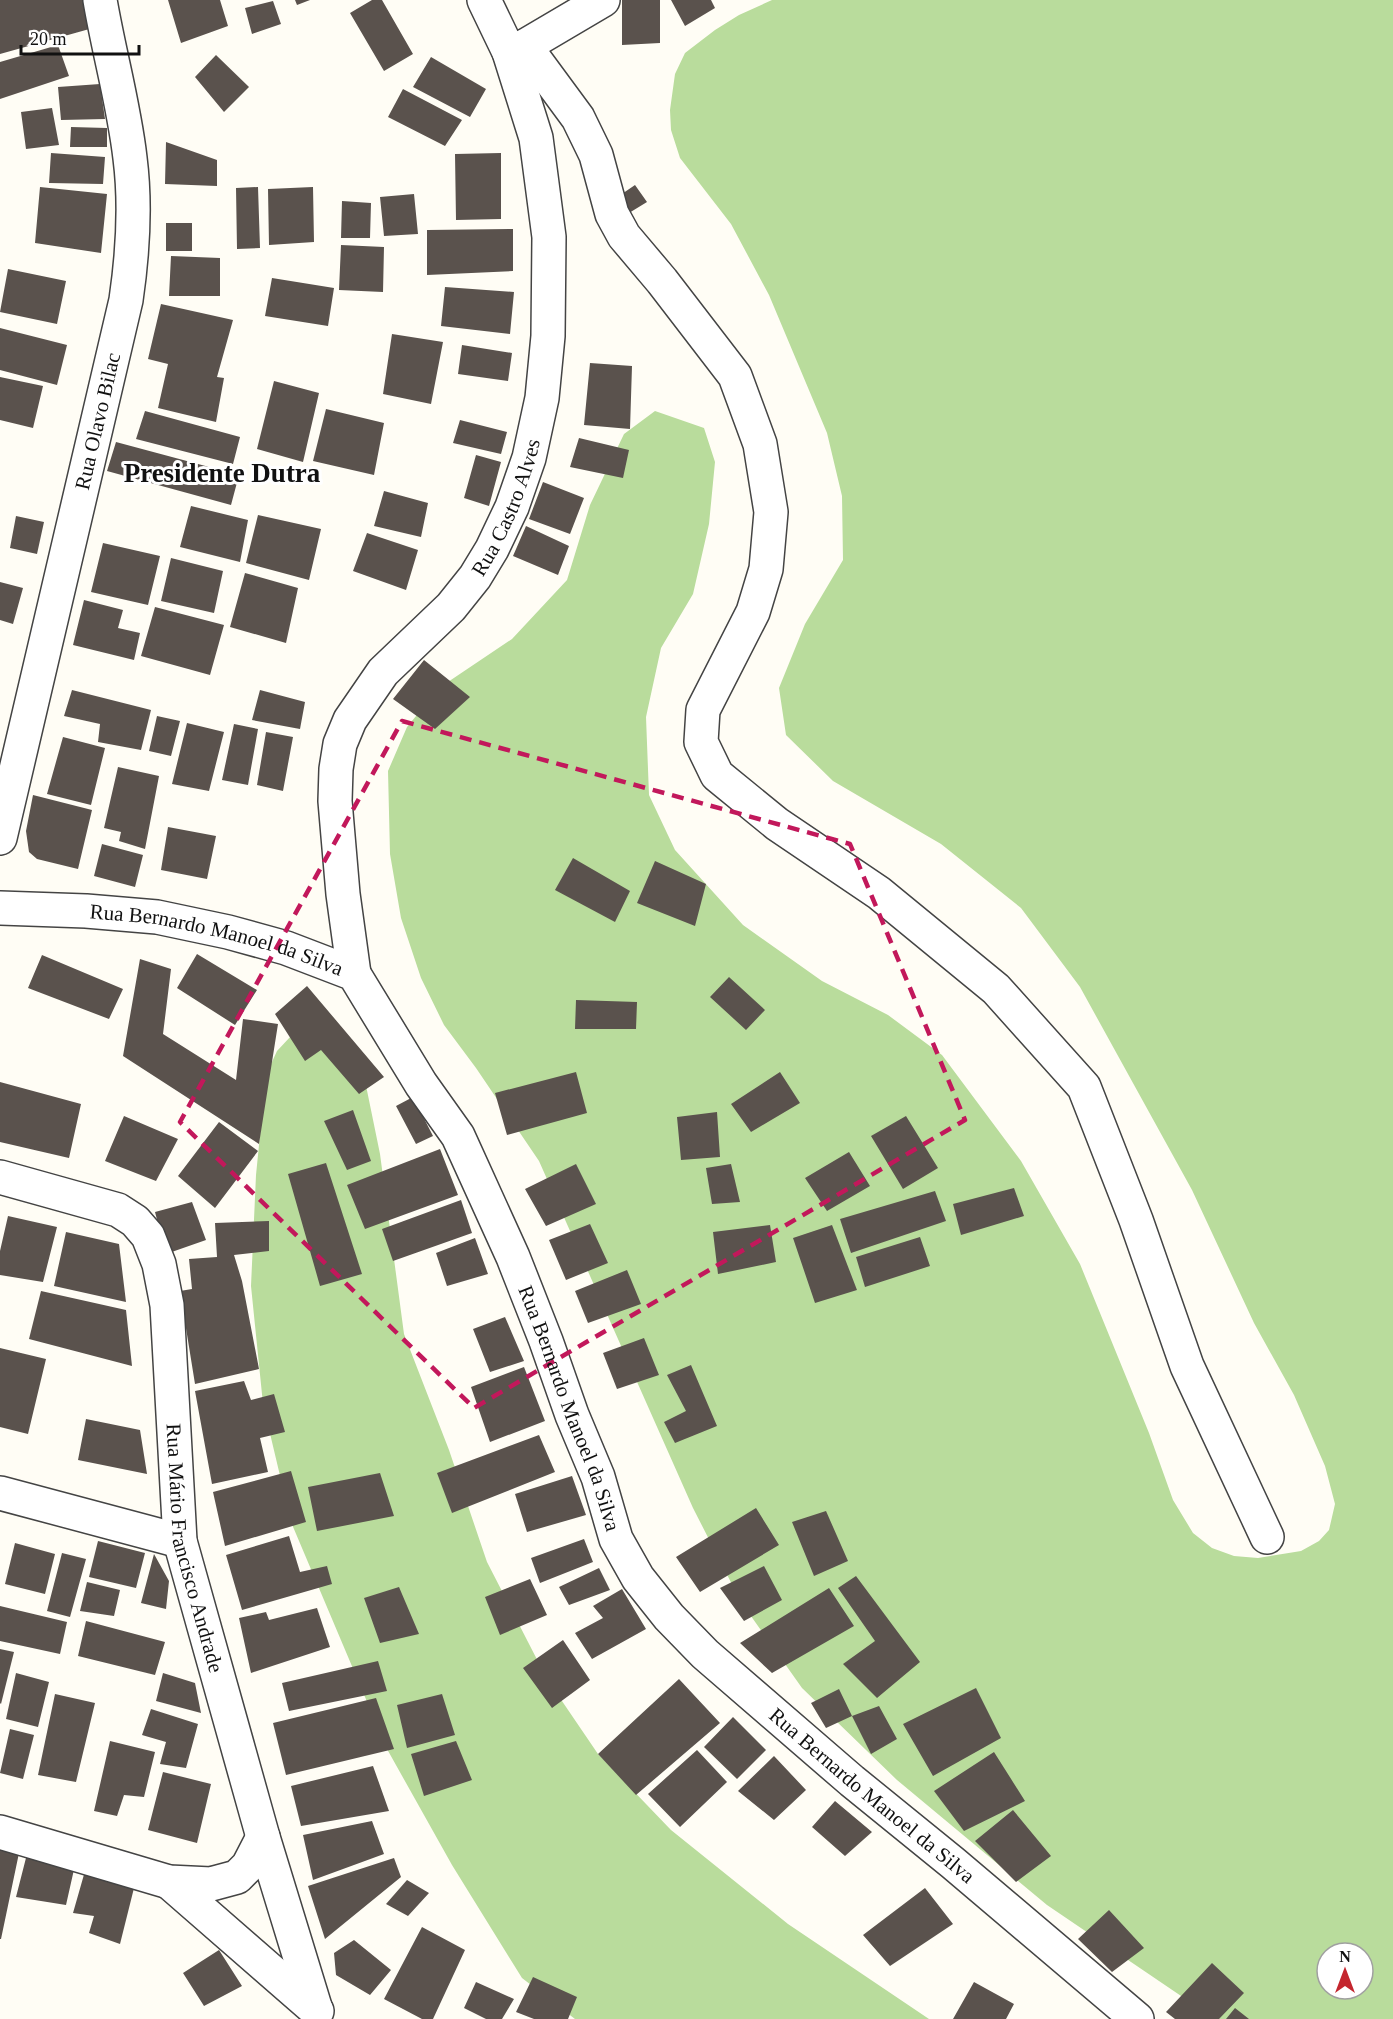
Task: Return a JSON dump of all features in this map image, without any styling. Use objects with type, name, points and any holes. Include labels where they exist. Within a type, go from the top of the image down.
[{"type":"street","name":"Rua Olavo Bilac","points":[[0,838],[126,300],[133,253],[134,207],[130,159],[100,0]]},
{"type":"street","name":"Rua Castro Alves","points":[[354,974],[335,801],[336,769],[340,744],[350,720],[383,672],[451,607],[475,577],[492,549],[512,507],[529,458],[542,398],[548,336],[549,237],[536,138],[517,49],[484,0]]},
{"type":"street","points":[[603,0],[517,49],[578,118],[596,155],[612,214],[624,236],[662,281],[735,376],[760,444],[771,512],[766,569],[753,612],[703,711],[701,742],[717,774],[777,824],[879,893],[996,989],[1084,1087],[1136,1220],[1187,1366],[1267,1537]]},
{"type":"street","name":"Rua Bernardo Manoel da Silva","points":[[0,908],[86,911],[157,917],[228,932],[286,948],[354,974],[421,1084],[458,1136],[513,1257],[546,1341],[572,1415],[598,1477],[616,1539],[638,1578],[669,1617],[705,1654],[1137,2019]]},
{"type":"street","name":"Rua Mário Francisco Andrade","points":[[0,1177],[118,1210],[135,1221],[148,1236],[159,1264],[167,1305],[180,1541],[263,1837],[318,2014]]},
{"type":"street","points":[[0,1493],[180,1541]]},
{"type":"street","points":[[0,1832],[169,1882],[211,1884],[237,1877],[248,1866],[263,1837]]},
{"type":"street","points":[[169,1882],[318,2014]]},
{"type":"highlighted area","points":[[402,721],[850,844],[965,1120],[474,1408],[180,1122]]},
{"type":"green space","points":[[772,0],[1393,0],[1393,2019],[1215,2019],[1047,1905],[897,1780],[802,1688],[741,1602],[693,1508],[539,1161],[444,1025],[421,978],[401,918],[390,854],[388,771],[407,727],[439,688],[512,639],[567,580],[590,505],[624,434],[655,411],[704,428],[715,462],[709,524],[693,594],[661,648],[646,717],[649,795],[675,850],[743,925],[822,981],[888,1015],[942,1055],[1021,1161],[1080,1264],[1149,1433],[1173,1500],[1193,1533],[1212,1548],[1234,1556],[1258,1558],[1301,1551],[1319,1541],[1329,1530],[1335,1504],[1325,1466],[1294,1395],[1254,1323],[1192,1190],[1080,987],[1021,908],[941,844],[833,781],[786,735],[779,688],[805,624],[843,560],[842,496],[827,433],[769,295],[731,224],[680,158],[671,130],[670,110],[675,74],[685,53],[739,15]]},
{"type":"green space","points":[[291,1036],[362,1066],[380,1154],[404,1334],[449,1450],[487,1562],[547,1679],[598,1754],[671,1830],[788,1924],[929,2019],[575,2019],[522,1978],[452,1865],[387,1749],[291,1522],[263,1404],[251,1286],[256,1175],[266,1075],[277,1051]]},
{"type":"building","points":[[0,0],[85,0],[93,28],[0,54]]},
{"type":"building","points":[[168,0],[220,0],[228,26],[181,43]]},
{"type":"building","points":[[295,0],[310,0],[297,5]]},
{"type":"building","points":[[372,0],[382,0],[413,54],[384,71],[350,13]]},
{"type":"building","points":[[622,0],[660,0],[660,43],[622,45]]},
{"type":"building","points":[[671,0],[711,0],[715,8],[685,26]]},
{"type":"building","points":[[273,1],[281,24],[252,34],[245,8]]},
{"type":"building","points":[[58,45],[69,76],[0,99],[0,62]]},
{"type":"building","points":[[216,55],[249,87],[224,112],[195,77]]},
{"type":"building","points":[[431,57],[486,89],[470,117],[413,87]]},
{"type":"building","points":[[100,84],[105,119],[61,120],[58,87]]},
{"type":"building","points":[[403,89],[462,120],[445,146],[388,117]]},
{"type":"building","points":[[52,108],[59,145],[26,149],[21,112]]},
{"type":"building","points":[[71,127],[107,128],[107,147],[70,147]]},
{"type":"building","points":[[166,142],[217,160],[217,186],[165,184]]},
{"type":"building","points":[[51,153],[105,157],[103,184],[49,183]]},
{"type":"building","points":[[501,153],[501,219],[456,220],[455,154]]},
{"type":"building","points":[[635,185],[647,202],[629,213],[616,198]]},
{"type":"building","points":[[40,187],[107,194],[101,253],[35,243]]},
{"type":"building","points":[[258,187],[260,248],[237,249],[236,188]]},
{"type":"building","points":[[313,187],[314,242],[269,245],[268,189]]},
{"type":"building","points":[[414,194],[418,234],[384,236],[380,197]]},
{"type":"building","points":[[342,201],[371,203],[370,238],[341,238]]},
{"type":"building","points":[[166,223],[192,223],[192,251],[166,251]]},
{"type":"building","points":[[513,229],[513,271],[427,275],[427,230]]},
{"type":"building","points":[[341,245],[384,247],[383,292],[339,290]]},
{"type":"building","points":[[171,256],[220,258],[220,296],[169,296]]},
{"type":"building","points":[[8,269],[66,281],[57,324],[0,312]]},
{"type":"building","points":[[272,278],[334,288],[328,326],[265,316]]},
{"type":"building","points":[[445,287],[514,292],[510,334],[441,326]]},
{"type":"building","points":[[161,304],[233,320],[217,377],[224,378],[216,422],[158,408],[168,364],[148,359]]},
{"type":"building","points":[[0,328],[67,345],[57,385],[0,370]]},
{"type":"building","points":[[392,334],[443,342],[431,404],[383,394]]},
{"type":"building","points":[[462,345],[512,353],[508,381],[458,374]]},
{"type":"building","points":[[590,363],[632,366],[630,429],[584,425]]},
{"type":"building","points":[[0,377],[43,386],[33,428],[0,420]]},
{"type":"building","points":[[274,381],[319,393],[303,462],[257,449]]},
{"type":"building","points":[[326,409],[384,423],[374,475],[313,461]]},
{"type":"building","points":[[145,411],[240,437],[233,464],[136,439]]},
{"type":"building","points":[[460,420],[507,432],[501,454],[453,443]]},
{"type":"building","points":[[579,438],[629,450],[623,478],[570,467]]},
{"type":"building","points":[[116,442],[239,475],[231,505],[107,471]]},
{"type":"building","points":[[476,455],[501,462],[489,506],[464,498]]},
{"type":"building","points":[[543,482],[584,498],[570,534],[529,519]]},
{"type":"building","points":[[384,491],[428,503],[421,537],[374,526]]},
{"type":"building","points":[[191,506],[248,520],[240,562],[180,547]]},
{"type":"building","points":[[258,515],[321,529],[309,580],[246,563]]},
{"type":"building","points":[[16,516],[44,522],[37,554],[10,548]]},
{"type":"building","points":[[526,526],[569,546],[558,575],[513,556]]},
{"type":"building","points":[[367,533],[418,550],[406,590],[353,571]]},
{"type":"building","points":[[103,543],[160,556],[148,605],[91,592]]},
{"type":"building","points":[[171,558],[223,571],[214,613],[161,601]]},
{"type":"building","points":[[245,573],[298,588],[286,643],[230,627]]},
{"type":"building","points":[[0,582],[23,588],[13,624],[0,620]]},
{"type":"building","points":[[84,600],[123,610],[118,628],[140,633],[134,660],[73,645]]},
{"type":"building","points":[[155,607],[224,625],[210,675],[141,656]]},
{"type":"building","points":[[424,660],[470,697],[435,729],[393,699]]},
{"type":"building","points":[[72,690],[151,710],[141,750],[98,742],[100,724],[64,716]]},
{"type":"building","points":[[260,690],[305,702],[300,729],[252,720]]},
{"type":"building","points":[[157,716],[180,721],[171,756],[149,751]]},
{"type":"building","points":[[187,723],[224,732],[209,791],[172,784]]},
{"type":"building","points":[[234,724],[258,729],[248,785],[222,780]]},
{"type":"building","points":[[266,732],[293,737],[283,791],[257,785]]},
{"type":"building","points":[[63,737],[105,748],[91,805],[47,794]]},
{"type":"building","points":[[118,767],[159,776],[145,849],[119,841],[121,832],[104,828]]},
{"type":"building","points":[[33,795],[92,810],[78,869],[37,859],[29,852],[26,831]]},
{"type":"building","points":[[168,827],[216,836],[207,879],[161,870]]},
{"type":"building","points":[[102,844],[143,855],[135,887],[94,876]]},
{"type":"building","points":[[573,858],[630,891],[615,922],[555,890]]},
{"type":"building","points":[[655,861],[706,884],[695,926],[637,903]]},
{"type":"building","points":[[197,954],[257,990],[235,1025],[177,988]]},
{"type":"building","points":[[42,955],[123,989],[109,1019],[28,988]]},
{"type":"building","points":[[140,959],[171,969],[163,1034],[236,1080],[243,1019],[278,1024],[259,1144],[123,1056]]},
{"type":"building","points":[[729,977],[765,1010],[746,1030],[710,997]]},
{"type":"building","points":[[307,986],[384,1077],[359,1094],[321,1050],[305,1061],[275,1014]]},
{"type":"building","points":[[576,1000],[637,1002],[636,1029],[575,1029]]},
{"type":"building","points":[[576,1072],[587,1113],[507,1135],[495,1093]]},
{"type":"building","points":[[780,1072],[800,1103],[751,1132],[731,1104]]},
{"type":"building","points":[[0,1082],[81,1104],[69,1158],[0,1142]]},
{"type":"building","points":[[413,1097],[433,1136],[416,1144],[396,1106]]},
{"type":"building","points":[[353,1110],[371,1161],[347,1170],[324,1121]]},
{"type":"building","points":[[717,1112],[720,1157],[681,1160],[677,1117]]},
{"type":"building","points":[[124,1116],[178,1139],[156,1181],[105,1161]]},
{"type":"building","points":[[906,1116],[938,1168],[903,1189],[871,1136]]},
{"type":"building","points":[[219,1122],[258,1151],[215,1208],[178,1176]]},
{"type":"building","points":[[440,1149],[458,1195],[365,1229],[347,1185]]},
{"type":"building","points":[[849,1152],[870,1186],[827,1211],[805,1178]]},
{"type":"building","points":[[326,1163],[362,1274],[320,1286],[288,1174]]},
{"type":"building","points":[[576,1164],[596,1204],[546,1226],[525,1189]]},
{"type":"building","points":[[731,1164],[740,1202],[712,1204],[706,1168]]},
{"type":"building","points":[[1014,1188],[1024,1216],[961,1235],[953,1204]]},
{"type":"building","points":[[935,1191],[946,1221],[851,1253],[840,1219]]},
{"type":"building","points":[[461,1200],[472,1233],[393,1261],[382,1229]]},
{"type":"building","points":[[192,1202],[206,1240],[166,1254],[155,1212]]},
{"type":"building","points":[[8,1216],[57,1227],[43,1282],[0,1275],[0,1251]]},
{"type":"building","points":[[269,1221],[269,1251],[234,1255],[242,1281],[259,1369],[195,1384],[180,1291],[192,1289],[189,1259],[217,1257],[215,1223]]},
{"type":"building","points":[[590,1224],[608,1263],[566,1280],[549,1240]]},
{"type":"building","points":[[770,1225],[776,1262],[718,1274],[713,1232]]},
{"type":"building","points":[[832,1225],[857,1290],[815,1303],[793,1238]]},
{"type":"building","points":[[66,1232],[119,1244],[126,1302],[54,1286]]},
{"type":"building","points":[[920,1237],[930,1266],[865,1287],[856,1257]]},
{"type":"building","points":[[475,1238],[488,1274],[447,1286],[436,1253]]},
{"type":"building","points":[[627,1270],[641,1304],[588,1323],[575,1291]]},
{"type":"building","points":[[41,1291],[126,1310],[132,1366],[29,1339]]},
{"type":"building","points":[[505,1317],[524,1361],[490,1372],[473,1329]]},
{"type":"building","points":[[644,1338],[659,1375],[617,1389],[603,1353]]},
{"type":"building","points":[[0,1348],[46,1359],[28,1434],[0,1427]]},
{"type":"building","points":[[691,1365],[717,1426],[675,1443],[664,1422],[686,1411],[667,1375]]},
{"type":"building","points":[[524,1367],[545,1421],[490,1442],[471,1387]]},
{"type":"building","points":[[244,1381],[251,1400],[274,1394],[285,1432],[260,1438],[268,1472],[212,1484],[195,1391]]},
{"type":"building","points":[[86,1419],[140,1430],[147,1474],[78,1460]]},
{"type":"building","points":[[539,1435],[555,1472],[452,1513],[437,1473]]},
{"type":"building","points":[[291,1471],[306,1522],[225,1546],[213,1492]]},
{"type":"building","points":[[380,1473],[394,1516],[317,1531],[308,1487]]},
{"type":"building","points":[[572,1476],[586,1515],[527,1532],[515,1494]]},
{"type":"building","points":[[756,1508],[779,1545],[700,1592],[676,1557]]},
{"type":"building","points":[[826,1511],[848,1561],[814,1576],[792,1522]]},
{"type":"building","points":[[289,1536],[300,1572],[327,1566],[332,1584],[242,1610],[226,1555]]},
{"type":"building","points":[[584,1539],[593,1562],[540,1583],[531,1558]]},
{"type":"building","points":[[98,1541],[145,1553],[136,1588],[89,1577]]},
{"type":"building","points":[[15,1543],[55,1554],[45,1594],[5,1584]]},
{"type":"building","points":[[62,1553],[86,1559],[70,1617],[47,1611]]},
{"type":"building","points":[[154,1554],[169,1581],[166,1609],[141,1603]]},
{"type":"building","points":[[764,1566],[782,1600],[744,1621],[720,1588]]},
{"type":"building","points":[[599,1568],[610,1590],[569,1605],[559,1587]]},
{"type":"building","points":[[856,1576],[920,1662],[877,1698],[843,1664],[875,1641],[838,1588]]},
{"type":"building","points":[[530,1579],[547,1615],[500,1635],[485,1597]]},
{"type":"building","points":[[87,1582],[120,1590],[114,1616],[80,1611]]},
{"type":"building","points":[[399,1587],[419,1634],[380,1643],[364,1598]]},
{"type":"building","points":[[829,1588],[854,1626],[772,1673],[740,1643]]},
{"type":"building","points":[[622,1589],[646,1629],[592,1659],[575,1633],[603,1618],[593,1606]]},
{"type":"building","points":[[0,1606],[67,1622],[60,1654],[0,1641]]},
{"type":"building","points":[[317,1608],[330,1647],[251,1673],[239,1618],[266,1612],[269,1620]]},
{"type":"building","points":[[86,1621],[165,1642],[155,1675],[78,1656]]},
{"type":"building","points":[[563,1640],[590,1680],[552,1708],[523,1668]]},
{"type":"building","points":[[0,1649],[14,1652],[1,1704],[0,1703]]},
{"type":"building","points":[[378,1661],[387,1691],[289,1711],[282,1683]]},
{"type":"building","points":[[16,1673],[49,1682],[38,1727],[6,1719]]},
{"type":"building","points":[[163,1673],[195,1683],[201,1713],[156,1701]]},
{"type":"building","points":[[679,1679],[720,1723],[636,1795],[598,1754]]},
{"type":"building","points":[[976,1688],[1001,1738],[933,1776],[903,1724]]},
{"type":"building","points":[[839,1689],[852,1716],[826,1728],[811,1703]]},
{"type":"building","points":[[55,1694],[95,1703],[76,1782],[38,1775]]},
{"type":"building","points":[[442,1694],[455,1735],[407,1748],[397,1705]]},
{"type":"building","points":[[376,1698],[394,1749],[286,1775],[273,1723]]},
{"type":"building","points":[[879,1706],[897,1739],[871,1754],[852,1716]]},
{"type":"building","points":[[151,1709],[198,1724],[186,1768],[160,1764],[166,1742],[142,1735]]},
{"type":"building","points":[[733,1717],[766,1750],[737,1779],[704,1747]]},
{"type":"building","points":[[10,1729],[34,1735],[23,1779],[0,1773]]},
{"type":"building","points":[[110,1741],[155,1752],[144,1797],[124,1795],[117,1816],[94,1811]]},
{"type":"building","points":[[456,1741],[472,1780],[424,1796],[411,1754]]},
{"type":"building","points":[[697,1750],[727,1782],[680,1827],[648,1794]]},
{"type":"building","points":[[994,1752],[1025,1801],[964,1831],[934,1791]]},
{"type":"building","points":[[774,1756],[806,1790],[774,1820],[738,1791]]},
{"type":"building","points":[[373,1766],[389,1811],[301,1826],[291,1786]]},
{"type":"building","points":[[163,1772],[211,1784],[197,1843],[148,1830]]},
{"type":"building","points":[[835,1801],[872,1832],[845,1856],[812,1827]]},
{"type":"building","points":[[1013,1810],[1051,1856],[1016,1882],[975,1841]]},
{"type":"building","points":[[372,1821],[384,1854],[313,1880],[303,1835]]},
{"type":"building","points":[[0,1849],[19,1853],[1,1939],[0,1939]]},
{"type":"building","points":[[27,1854],[75,1865],[66,1905],[16,1897]]},
{"type":"building","points":[[394,1858],[401,1877],[325,1939],[308,1886]]},
{"type":"building","points":[[85,1871],[135,1884],[120,1944],[89,1933],[94,1916],[73,1913]]},
{"type":"building","points":[[407,1880],[429,1893],[408,1916],[386,1904]]},
{"type":"building","points":[[925,1888],[953,1924],[890,1966],[863,1935]]},
{"type":"building","points":[[1109,1910],[1144,1948],[1112,1972],[1078,1939]]},
{"type":"building","points":[[422,1927],[465,1950],[433,2019],[422,2019],[384,1999]]},
{"type":"building","points":[[354,1940],[391,1970],[370,1995],[336,1975],[334,1953]]},
{"type":"building","points":[[219,1950],[242,1986],[204,2006],[183,1973]]},
{"type":"building","points":[[1212,1963],[1244,1993],[1219,2019],[1175,2019],[1166,2012]]},
{"type":"building","points":[[533,1977],[577,1997],[568,2019],[534,2019],[516,2012]]},
{"type":"building","points":[[476,1982],[514,1999],[502,2019],[486,2019],[464,2008]]},
{"type":"building","points":[[974,1982],[1014,2004],[1006,2019],[953,2019]]},
{"type":"building","points":[[1235,2008],[1249,2019],[1226,2019]]},
{"type":"district","name":"Presidente Dutra","points":[[222,473]]}]
